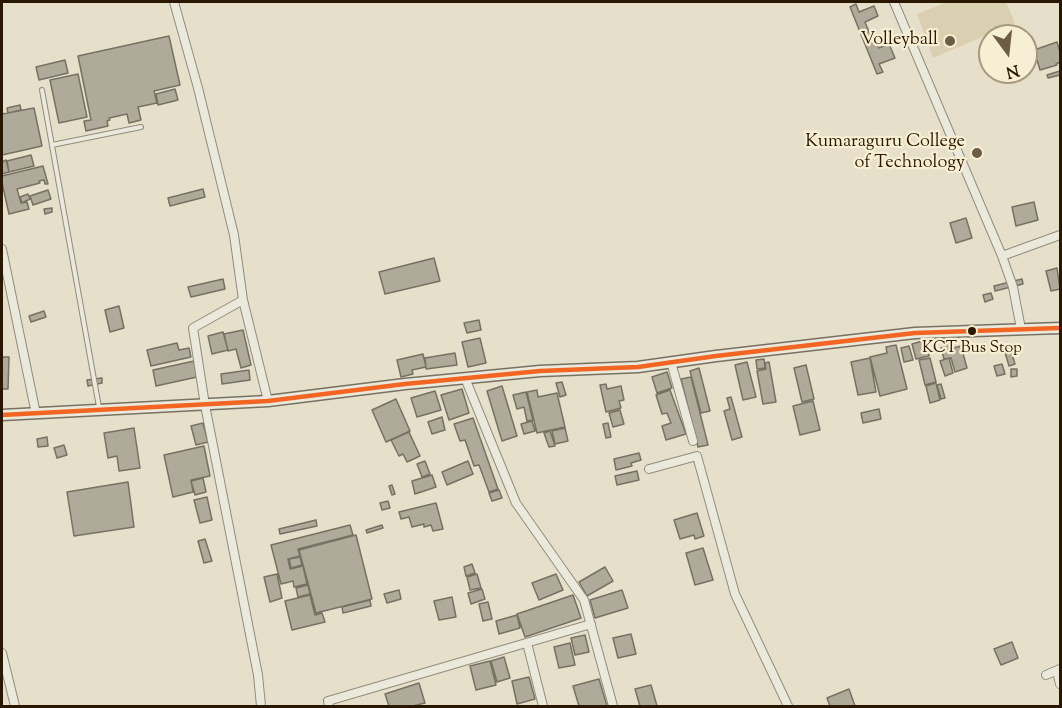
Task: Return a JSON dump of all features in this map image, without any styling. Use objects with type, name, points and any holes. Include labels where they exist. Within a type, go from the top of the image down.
[{"type":"main road","points":[[2,415],[268,401],[540,371],[638,367],[915,333],[1060,328]]},
{"type":"street","points":[[174,2],[198,88],[234,236],[243,300],[268,401]]},
{"type":"street","points":[[894,2],[1002,256],[1013,287],[1021,329]]},
{"type":"street","points":[[1002,256],[1060,235]]},
{"type":"street","points":[[2,249],[36,414]]},
{"type":"street","points":[[243,300],[193,328],[205,405],[258,675],[261,706]]},
{"type":"street","points":[[671,362],[693,441]]},
{"type":"street","points":[[465,378],[516,503],[584,600],[614,706]]},
{"type":"street","points":[[649,469],[697,456],[735,594],[789,706]]},
{"type":"street","points":[[329,706],[328,700],[591,624]]},
{"type":"street","points":[[526,643],[543,706]]},
{"type":"street","points":[[2,653],[15,706]]},
{"type":"street","points":[[1046,675],[1059,670],[1060,684]]},
{"type":"lane","points":[[42,90],[100,411]]},
{"type":"lane","points":[[52,145],[141,127]]},
{"type":"shaded area","name":"Volleyball","points":[[947,2],[1006,2],[1015,23],[978,24],[978,39],[933,58],[917,14]]},
{"type":"building","points":[[856,4],[859,12],[874,6],[878,16],[865,22],[869,32],[872,30],[879,48],[889,44],[895,58],[879,64],[883,72],[877,74],[850,7]]},
{"type":"building","points":[[169,36],[180,85],[154,91],[157,103],[138,107],[141,120],[129,123],[127,114],[109,118],[108,126],[86,131],[84,121],[91,120],[78,56]]},
{"type":"building","points":[[1057,42],[1060,62],[1040,70],[1038,49]]},
{"type":"building","points":[[65,60],[68,73],[39,80],[36,67]]},
{"type":"building","points":[[1060,71],[1060,75],[1048,78],[1047,75]]},
{"type":"building","points":[[78,74],[87,117],[59,123],[50,80]]},
{"type":"building","points":[[175,89],[178,100],[158,105],[156,94]]},
{"type":"building","points":[[20,105],[21,110],[8,113],[7,108]]},
{"type":"building","points":[[34,108],[42,146],[2,155],[2,114]]},
{"type":"building","points":[[31,155],[34,166],[9,172],[7,161]]},
{"type":"building","points":[[6,160],[9,172],[2,174],[2,162]]},
{"type":"building","points":[[43,166],[48,184],[45,184],[44,180],[17,189],[21,203],[27,202],[29,209],[9,214],[2,176]]},
{"type":"building","points":[[203,189],[205,197],[170,206],[168,198]]},
{"type":"building","points":[[48,190],[51,199],[33,205],[30,196]]},
{"type":"building","points":[[28,194],[30,199],[22,203],[20,197]]},
{"type":"building","points":[[1034,202],[1038,220],[1016,226],[1012,207]]},
{"type":"building","points":[[52,208],[52,212],[45,214],[44,209]]},
{"type":"building","points":[[966,218],[972,238],[956,243],[950,223]]},
{"type":"building","points":[[434,258],[440,281],[385,294],[379,272]]},
{"type":"building","points":[[1057,268],[1060,289],[1051,291],[1046,271]]},
{"type":"building","points":[[223,279],[225,289],[191,297],[188,287]]},
{"type":"building","points":[[1022,279],[1023,284],[995,291],[994,286]]},
{"type":"building","points":[[991,293],[993,299],[985,302],[983,295]]},
{"type":"building","points":[[119,306],[124,328],[110,332],[105,310]]},
{"type":"building","points":[[44,311],[46,317],[31,322],[29,316]]},
{"type":"building","points":[[479,320],[481,330],[467,333],[464,323]]},
{"type":"building","points":[[243,330],[251,365],[241,368],[236,349],[228,351],[224,334]]},
{"type":"building","points":[[223,332],[228,350],[212,354],[208,336]]},
{"type":"building","points":[[950,337],[953,348],[961,346],[967,368],[955,372],[951,358],[944,359],[941,348],[945,347],[942,339]]},
{"type":"building","points":[[480,338],[486,363],[468,367],[462,342]]},
{"type":"building","points":[[926,340],[929,356],[916,359],[912,344]]},
{"type":"building","points":[[177,343],[179,350],[189,348],[191,357],[151,366],[147,350]]},
{"type":"building","points":[[896,345],[907,389],[880,396],[870,357],[887,353],[886,347]]},
{"type":"building","points":[[909,346],[913,360],[904,362],[901,348]]},
{"type":"building","points":[[1010,348],[1015,364],[1009,366],[1004,349]]},
{"type":"building","points":[[455,353],[457,365],[426,369],[425,358]]},
{"type":"building","points":[[423,354],[426,367],[412,370],[413,374],[401,377],[397,360]]},
{"type":"building","points":[[2,357],[9,357],[8,389],[2,389]]},
{"type":"building","points":[[870,358],[876,392],[858,395],[851,362]]},
{"type":"building","points":[[930,358],[936,382],[925,385],[919,360]]},
{"type":"building","points":[[949,358],[953,373],[945,376],[940,361]]},
{"type":"building","points":[[764,359],[765,368],[757,369],[756,360]]},
{"type":"building","points":[[194,361],[197,377],[156,386],[153,370]]},
{"type":"building","points":[[747,362],[756,397],[743,400],[735,365]]},
{"type":"building","points":[[769,362],[776,402],[763,404],[757,371],[766,369],[765,363]]},
{"type":"building","points":[[1002,364],[1005,374],[997,376],[994,366]]},
{"type":"building","points":[[806,365],[814,399],[802,402],[794,368]]},
{"type":"building","points":[[699,368],[710,411],[701,413],[690,371]]},
{"type":"building","points":[[1011,369],[1017,369],[1017,376],[1011,377]]},
{"type":"building","points":[[249,370],[250,380],[222,384],[221,374]]},
{"type":"building","points":[[667,372],[672,388],[657,393],[652,377]]},
{"type":"building","points":[[691,377],[708,445],[698,447],[681,379]]},
{"type":"building","points":[[102,378],[102,383],[88,386],[87,380]]},
{"type":"building","points":[[562,382],[566,395],[560,397],[556,383]]},
{"type":"building","points":[[936,383],[940,400],[930,403],[926,386]]},
{"type":"building","points":[[606,384],[607,389],[621,386],[624,400],[619,401],[621,408],[606,412],[600,385]]},
{"type":"building","points":[[941,384],[945,398],[941,399],[937,385]]},
{"type":"building","points":[[502,386],[517,436],[502,441],[487,391]]},
{"type":"building","points":[[462,389],[469,413],[449,420],[441,395]]},
{"type":"building","points":[[537,390],[538,397],[557,393],[565,427],[537,433],[527,392]]},
{"type":"building","points":[[670,390],[686,434],[666,440],[662,426],[671,423],[667,413],[662,414],[656,395]]},
{"type":"building","points":[[435,391],[441,410],[417,417],[411,398]]},
{"type":"building","points":[[526,392],[533,420],[527,421],[524,407],[517,409],[513,395]]},
{"type":"building","points":[[731,397],[742,437],[732,440],[724,411],[730,409],[727,398]]},
{"type":"building","points":[[396,399],[410,431],[386,442],[372,410]]},
{"type":"building","points":[[813,401],[820,430],[800,435],[793,406]]},
{"type":"building","points":[[879,409],[881,419],[863,423],[861,413]]},
{"type":"building","points":[[620,410],[624,424],[613,427],[609,413]]},
{"type":"building","points":[[442,417],[445,430],[432,434],[428,422]]},
{"type":"building","points":[[473,418],[498,489],[489,492],[479,465],[474,466],[465,440],[460,441],[454,424]]},
{"type":"building","points":[[532,421],[535,431],[524,434],[521,424]]},
{"type":"building","points":[[203,423],[208,442],[196,445],[191,426]]},
{"type":"building","points":[[608,423],[611,437],[606,438],[603,424]]},
{"type":"building","points":[[134,428],[140,468],[119,471],[117,456],[108,458],[104,433]]},
{"type":"building","points":[[565,428],[568,441],[555,444],[552,431]]},
{"type":"building","points":[[550,431],[555,446],[549,447],[544,433]]},
{"type":"building","points":[[409,432],[420,456],[407,462],[403,454],[399,456],[391,440]]},
{"type":"building","points":[[47,437],[48,446],[38,447],[37,439]]},
{"type":"building","points":[[64,445],[67,455],[57,458],[54,448]]},
{"type":"building","points":[[204,446],[210,476],[191,480],[193,492],[173,497],[164,455]]},
{"type":"building","points":[[639,453],[641,460],[631,463],[632,466],[616,470],[614,459]]},
{"type":"building","points":[[425,461],[430,474],[422,477],[417,464]]},
{"type":"building","points":[[468,461],[473,474],[447,485],[442,472]]},
{"type":"building","points":[[637,471],[639,480],[617,485],[615,476]]},
{"type":"building","points":[[432,475],[436,487],[415,494],[412,481]]},
{"type":"building","points":[[203,478],[206,492],[195,495],[191,481]]},
{"type":"building","points":[[128,482],[134,527],[74,536],[67,492]]},
{"type":"building","points":[[392,485],[395,494],[392,495],[389,486]]},
{"type":"building","points":[[499,490],[502,498],[492,501],[489,493]]},
{"type":"building","points":[[207,497],[212,520],[200,523],[194,500]]},
{"type":"building","points":[[388,501],[390,508],[382,510],[380,503]]},
{"type":"building","points":[[436,503],[443,529],[433,531],[431,525],[424,527],[424,524],[412,527],[409,517],[401,519],[399,512]]},
{"type":"building","points":[[697,513],[704,536],[695,539],[694,535],[680,539],[674,520]]},
{"type":"building","points":[[316,520],[317,526],[280,534],[279,529]]},
{"type":"building","points":[[350,525],[353,535],[298,549],[300,556],[288,559],[290,569],[303,566],[307,584],[294,587],[293,581],[281,584],[271,545]]},
{"type":"building","points":[[382,525],[383,528],[367,533],[366,530]]},
{"type":"building","points":[[356,535],[372,599],[316,613],[299,550]]},
{"type":"building","points":[[205,539],[212,561],[204,563],[198,541]]},
{"type":"building","points":[[703,548],[713,580],[695,585],[686,553]]},
{"type":"building","points":[[300,557],[302,565],[291,568],[289,559]]},
{"type":"building","points":[[472,564],[475,573],[466,576],[464,567]]},
{"type":"building","points":[[605,567],[613,581],[587,596],[579,582]]},
{"type":"building","points":[[277,574],[282,598],[270,602],[264,577]]},
{"type":"building","points":[[477,574],[481,588],[470,590],[467,577]]},
{"type":"building","points":[[556,574],[563,590],[539,600],[532,583]]},
{"type":"building","points":[[308,585],[310,594],[298,597],[296,588]]},
{"type":"building","points":[[482,589],[485,599],[471,604],[468,593]]},
{"type":"building","points":[[399,590],[401,599],[387,603],[384,594]]},
{"type":"building","points":[[622,590],[628,608],[595,618],[590,600]]},
{"type":"building","points":[[310,595],[315,615],[322,613],[325,622],[292,630],[285,601]]},
{"type":"building","points":[[573,595],[581,618],[525,637],[517,614]]},
{"type":"building","points":[[452,597],[456,617],[439,620],[434,601]]},
{"type":"building","points":[[370,600],[371,606],[343,613],[342,607]]},
{"type":"building","points":[[488,602],[492,619],[483,621],[479,604]]},
{"type":"building","points":[[517,615],[520,628],[499,634],[496,621]]},
{"type":"building","points":[[631,634],[636,654],[618,658],[613,638]]},
{"type":"building","points":[[585,635],[589,652],[575,655],[571,638]]},
{"type":"building","points":[[1012,642],[1018,658],[1001,665],[994,649]]},
{"type":"building","points":[[570,643],[575,665],[559,668],[554,647]]},
{"type":"building","points":[[504,657],[510,678],[497,682],[491,661]]},
{"type":"building","points":[[490,661],[496,685],[476,690],[470,666]]},
{"type":"building","points":[[529,677],[535,699],[517,704],[512,681]]},
{"type":"building","points":[[599,679],[607,706],[579,706],[573,686]]},
{"type":"building","points":[[419,683],[425,703],[413,706],[389,706],[385,694]]},
{"type":"building","points":[[651,685],[657,706],[640,706],[635,689]]},
{"type":"building","points":[[849,689],[855,706],[830,706],[827,698]]},
{"type":"transit line","points":[[2,415],[268,401],[405,384],[540,371],[638,367],[915,333],[1060,328]]},
{"type":"place","name":"Volleyball","points":[[950,41]]},
{"type":"place","name":"Kumaraguru College of Technology","points":[[977,153]]},
{"type":"place","name":"KCT Bus Stop","points":[[972,331]]}]
